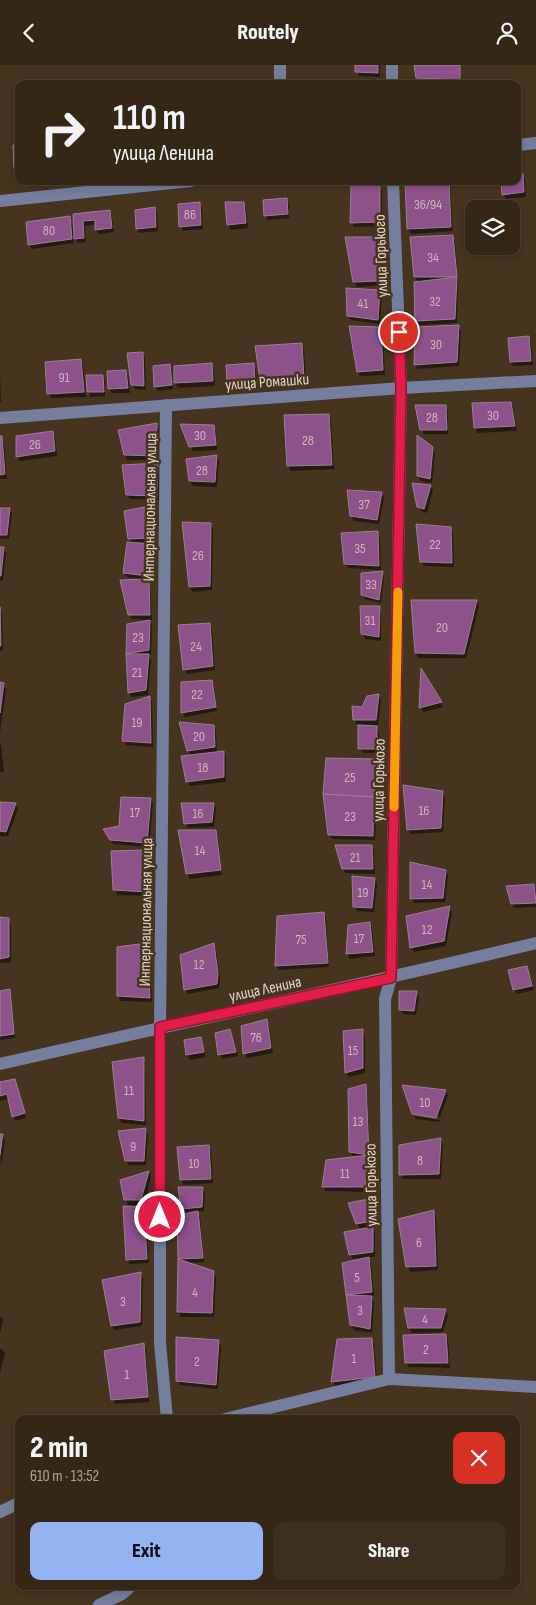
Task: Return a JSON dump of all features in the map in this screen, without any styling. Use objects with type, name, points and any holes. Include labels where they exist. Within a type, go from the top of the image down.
[{"type":"street","points":[[280,65],[280,80]]},
{"type":"street","points":[[392,65],[392,80]]},
{"type":"street","points":[[521,145],[536,143]]},
{"type":"street","points":[[0,201],[153,185]]},
{"type":"street","name":"улица Горького","points":[[389,1379],[385,999],[391,978],[401,388],[393,185]]},
{"type":"street","name":"улица Ромашки","points":[[0,417],[401,388],[536,381]]},
{"type":"street","name":"Интернациональная улица","points":[[166,405],[160,1027],[160,1343],[166,1415]]},
{"type":"street","name":"улица Ленина","points":[[0,1064],[160,1027],[391,978],[536,943]]},
{"type":"street","points":[[241,1415],[389,1379],[536,1387]]},
{"type":"street","points":[[0,1512],[15,1505]]},
{"type":"street","points":[[99,1605],[127,1590]]},
{"type":"building","points":[[355,65],[378,65],[378,73],[355,72]]},
{"type":"building","points":[[414,65],[460,65],[460,80],[416,78]]},
{"type":"building","points":[[13,145],[15,145],[15,168]]},
{"type":"building","points":[[521,174],[523,174],[524,192],[502,195],[501,185],[521,185]]},
{"type":"building","points":[[351,185],[380,185],[380,222],[350,223]]},
{"type":"building","points":[[405,185],[449,185],[451,227],[407,229]]},
{"type":"building","points":[[287,198],[288,214],[264,216],[263,200]]},
{"type":"building","points":[[200,202],[201,225],[179,227],[178,204]]},
{"type":"building","points":[[225,202],[244,202],[246,223],[227,225]]},
{"type":"building","points":[[155,207],[156,227],[136,229],[135,210]]},
{"type":"building","points":[[110,210],[112,228],[95,230],[95,220],[83,221],[84,238],[74,239],[73,214]]},
{"type":"building","points":[[70,216],[72,239],[28,245],[26,222]]},
{"type":"building","points":[[453,235],[457,277],[414,277],[410,237]]},
{"type":"building","points":[[345,237],[380,237],[379,281],[353,282]]},
{"type":"building","points":[[457,277],[455,319],[415,321],[414,282]]},
{"type":"building","points":[[346,288],[380,290],[378,320],[347,316]]},
{"type":"building","points":[[459,325],[457,362],[414,365],[415,327]]},
{"type":"building","points":[[349,326],[381,327],[383,370],[357,372]]},
{"type":"building","points":[[529,336],[531,361],[510,362],[508,338]]},
{"type":"building","points":[[302,343],[304,378],[260,380],[255,346]]},
{"type":"building","points":[[143,352],[144,386],[131,385],[127,353]]},
{"type":"building","points":[[81,359],[84,392],[47,394],[45,362]]},
{"type":"building","points":[[212,363],[213,381],[174,383],[174,366]]},
{"type":"building","points":[[254,363],[255,381],[227,383],[226,365]]},
{"type":"building","points":[[170,364],[172,385],[154,387],[153,366]]},
{"type":"building","points":[[126,370],[128,388],[108,389],[107,371]]},
{"type":"building","points":[[86,375],[103,375],[104,392],[87,392]]},
{"type":"building","points":[[511,402],[515,426],[474,428],[472,403]]},
{"type":"building","points":[[415,405],[446,405],[447,430],[420,430]]},
{"type":"building","points":[[329,414],[332,465],[287,466],[284,415]]},
{"type":"building","points":[[157,423],[156,456],[124,455],[118,430]]},
{"type":"building","points":[[180,424],[214,425],[216,445],[189,447]]},
{"type":"building","points":[[53,431],[55,451],[16,457],[16,436]]},
{"type":"building","points":[[417,435],[433,447],[430,479],[417,476]]},
{"type":"building","points":[[0,436],[2,436],[5,474],[0,475]]},
{"type":"building","points":[[217,455],[215,482],[189,481],[186,459]]},
{"type":"building","points":[[158,463],[157,496],[126,495],[122,465]]},
{"type":"building","points":[[412,483],[431,485],[424,509],[417,507]]},
{"type":"building","points":[[347,490],[382,492],[377,520],[350,516]]},
{"type":"building","points":[[155,505],[152,538],[128,539],[124,511]]},
{"type":"building","points":[[0,508],[10,508],[7,535],[0,535]]},
{"type":"building","points":[[182,522],[211,523],[210,586],[189,587]]},
{"type":"building","points":[[416,524],[451,527],[452,563],[420,562]]},
{"type":"building","points":[[378,531],[379,566],[344,564],[341,533]]},
{"type":"building","points":[[127,542],[152,544],[148,576],[123,573]]},
{"type":"building","points":[[0,547],[4,547],[1,576],[0,576]]},
{"type":"building","points":[[383,571],[379,600],[361,595],[361,573]]},
{"type":"building","points":[[149,579],[150,615],[128,615],[120,580]]},
{"type":"building","points":[[411,600],[477,600],[464,654],[415,653]]},
{"type":"building","points":[[360,606],[380,606],[379,637],[361,634]]},
{"type":"building","points":[[0,607],[1,646],[0,646]]},
{"type":"building","points":[[150,620],[149,650],[126,654],[127,624]]},
{"type":"building","points":[[210,623],[213,666],[183,670],[178,625]]},
{"type":"building","points":[[126,654],[149,654],[146,690],[128,693]]},
{"type":"building","points":[[421,668],[442,702],[419,708]]},
{"type":"building","points":[[212,680],[216,707],[181,713],[181,682]]},
{"type":"building","points":[[0,682],[4,683],[0,713]]},
{"type":"building","points":[[379,694],[376,720],[353,720],[352,706],[362,707],[367,696]]},
{"type":"building","points":[[150,696],[151,743],[122,741],[125,704]]},
{"type":"building","points":[[179,722],[214,725],[215,747],[187,751]]},
{"type":"building","points":[[358,725],[377,726],[377,749],[358,749]]},
{"type":"building","points":[[224,751],[224,777],[186,782],[181,756]]},
{"type":"building","points":[[326,758],[377,759],[374,797],[323,794]]},
{"type":"building","points":[[403,785],[443,791],[441,828],[407,830]]},
{"type":"building","points":[[323,794],[374,797],[373,836],[328,835]]},
{"type":"building","points":[[121,797],[151,798],[147,843],[110,840],[103,829],[119,826]]},
{"type":"building","points":[[0,802],[16,803],[6,832],[0,831]]},
{"type":"building","points":[[181,803],[214,803],[212,822],[184,824]]},
{"type":"building","points":[[178,830],[216,830],[221,870],[186,874]]},
{"type":"building","points":[[335,845],[372,845],[373,869],[342,869]]},
{"type":"building","points":[[147,850],[148,892],[113,890],[111,851]]},
{"type":"building","points":[[410,862],[446,870],[443,898],[410,899]]},
{"type":"building","points":[[352,876],[375,878],[372,908],[353,907]]},
{"type":"building","points":[[534,884],[536,903],[511,904],[506,886]]},
{"type":"building","points":[[450,906],[444,941],[410,948],[406,916]]},
{"type":"building","points":[[324,912],[328,963],[275,966],[277,916]]},
{"type":"building","points":[[0,917],[9,918],[9,957],[0,959]]},
{"type":"building","points":[[370,922],[373,952],[346,954],[348,925]]},
{"type":"building","points":[[147,943],[150,998],[117,996],[117,947]]},
{"type":"building","points":[[214,943],[218,974],[217,984],[184,990],[180,955]]},
{"type":"building","points":[[527,966],[532,986],[513,990],[508,970]]},
{"type":"building","points":[[10,989],[14,1034],[0,1036],[0,991]]},
{"type":"building","points":[[399,991],[417,991],[414,1011],[399,1010]]},
{"type":"building","points":[[267,1019],[271,1048],[243,1054],[241,1026]]},
{"type":"building","points":[[230,1029],[236,1052],[218,1055],[215,1033]]},
{"type":"building","points":[[363,1029],[363,1068],[345,1073],[343,1031]]},
{"type":"building","points":[[201,1037],[204,1052],[186,1055],[184,1040]]},
{"type":"building","points":[[144,1057],[144,1121],[118,1118],[112,1062]]},
{"type":"building","points":[[15,1079],[25,1113],[12,1117],[7,1094],[0,1096],[0,1082]]},
{"type":"building","points":[[366,1084],[369,1155],[349,1152],[348,1089]]},
{"type":"building","points":[[402,1085],[446,1090],[436,1118],[412,1114]]},
{"type":"building","points":[[146,1128],[144,1161],[125,1161],[118,1131]]},
{"type":"building","points":[[0,1134],[3,1134],[0,1155]]},
{"type":"building","points":[[441,1138],[439,1174],[399,1175],[399,1145]]},
{"type":"building","points":[[209,1145],[211,1179],[180,1180],[177,1147]]},
{"type":"building","points":[[369,1155],[365,1187],[322,1187],[326,1160]]},
{"type":"building","points":[[149,1171],[141,1200],[124,1200],[120,1180]]},
{"type":"building","points":[[178,1187],[203,1187],[202,1207],[181,1209]]},
{"type":"building","points":[[369,1199],[373,1221],[356,1224],[348,1203]]},
{"type":"building","points":[[123,1206],[144,1207],[147,1259],[126,1260]]},
{"type":"building","points":[[434,1210],[436,1266],[406,1267],[398,1219]]},
{"type":"building","points":[[198,1211],[203,1258],[178,1259],[177,1215]]},
{"type":"building","points":[[373,1227],[373,1252],[349,1255],[344,1232]]},
{"type":"building","points":[[369,1257],[372,1292],[346,1295],[342,1263]]},
{"type":"building","points":[[178,1259],[214,1271],[212,1313],[177,1312]]},
{"type":"building","points":[[141,1272],[140,1322],[111,1326],[102,1280]]},
{"type":"building","points":[[346,1295],[372,1296],[370,1329],[350,1325]]},
{"type":"building","points":[[404,1308],[446,1309],[441,1328],[408,1328]]},
{"type":"building","points":[[446,1334],[448,1363],[405,1363],[403,1335]]},
{"type":"building","points":[[176,1337],[219,1340],[216,1385],[176,1381]]},
{"type":"building","points":[[372,1338],[375,1377],[331,1382],[337,1339]]},
{"type":"building","points":[[144,1343],[148,1397],[111,1400],[104,1351]]},
{"type":"slow traffic","points":[[394,807],[398,592]]},
{"type":"route","points":[[160,1217],[160,1027],[391,978],[401,388],[399,332]]}]
